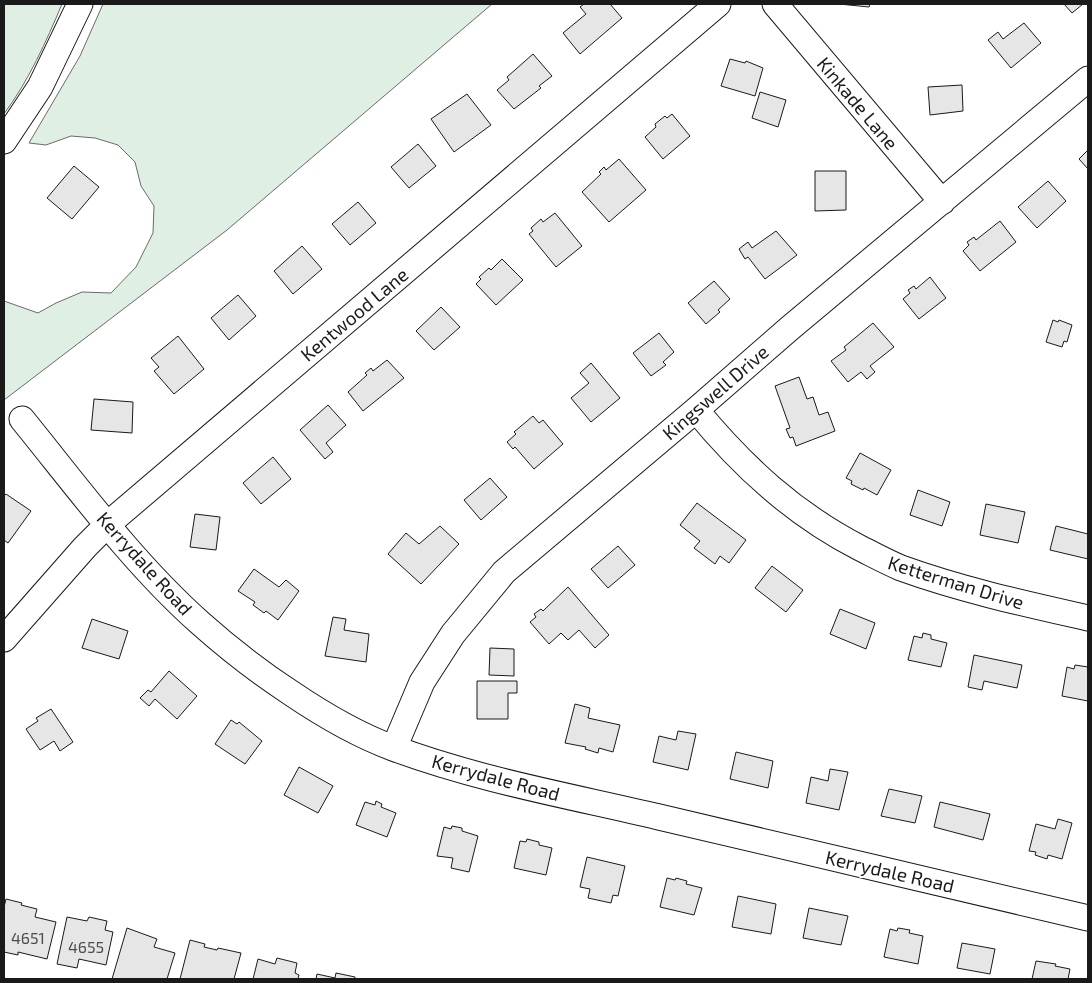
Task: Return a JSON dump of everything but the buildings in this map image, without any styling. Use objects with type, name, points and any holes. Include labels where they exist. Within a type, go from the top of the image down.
[{"type":"street","points":[[4,141],[40,87],[80,4]]},
{"type":"street","name":"Kentwood Lane","points":[[4,639],[85,546],[108,524],[718,4]]},
{"type":"street","name":"Kinkade Lane","points":[[774,4],[942,202]]},
{"type":"street","name":"Kingswell Drive","points":[[394,748],[422,682],[453,634],[488,589],[504,572],[790,328],[1088,79]]},
{"type":"street","name":"Ketterman Drive","points":[[696,410],[723,442],[758,478],[797,509],[838,537],[901,568],[1008,600],[1088,618]]},
{"type":"street","name":"Kerrydale Road","points":[[22,419],[154,577],[197,620],[233,652],[292,694],[344,725],[394,748],[454,768],[557,794],[1088,918]]},
{"type":"green space","points":[[4,4],[62,4],[29,74],[4,114]]},
{"type":"green space","points":[[103,4],[492,4],[227,230],[4,400],[4,301],[38,313],[82,292],[111,293],[136,267],[153,233],[154,206],[141,186],[135,162],[118,145],[95,138],[71,136],[46,145],[29,143],[80,56]]}]
